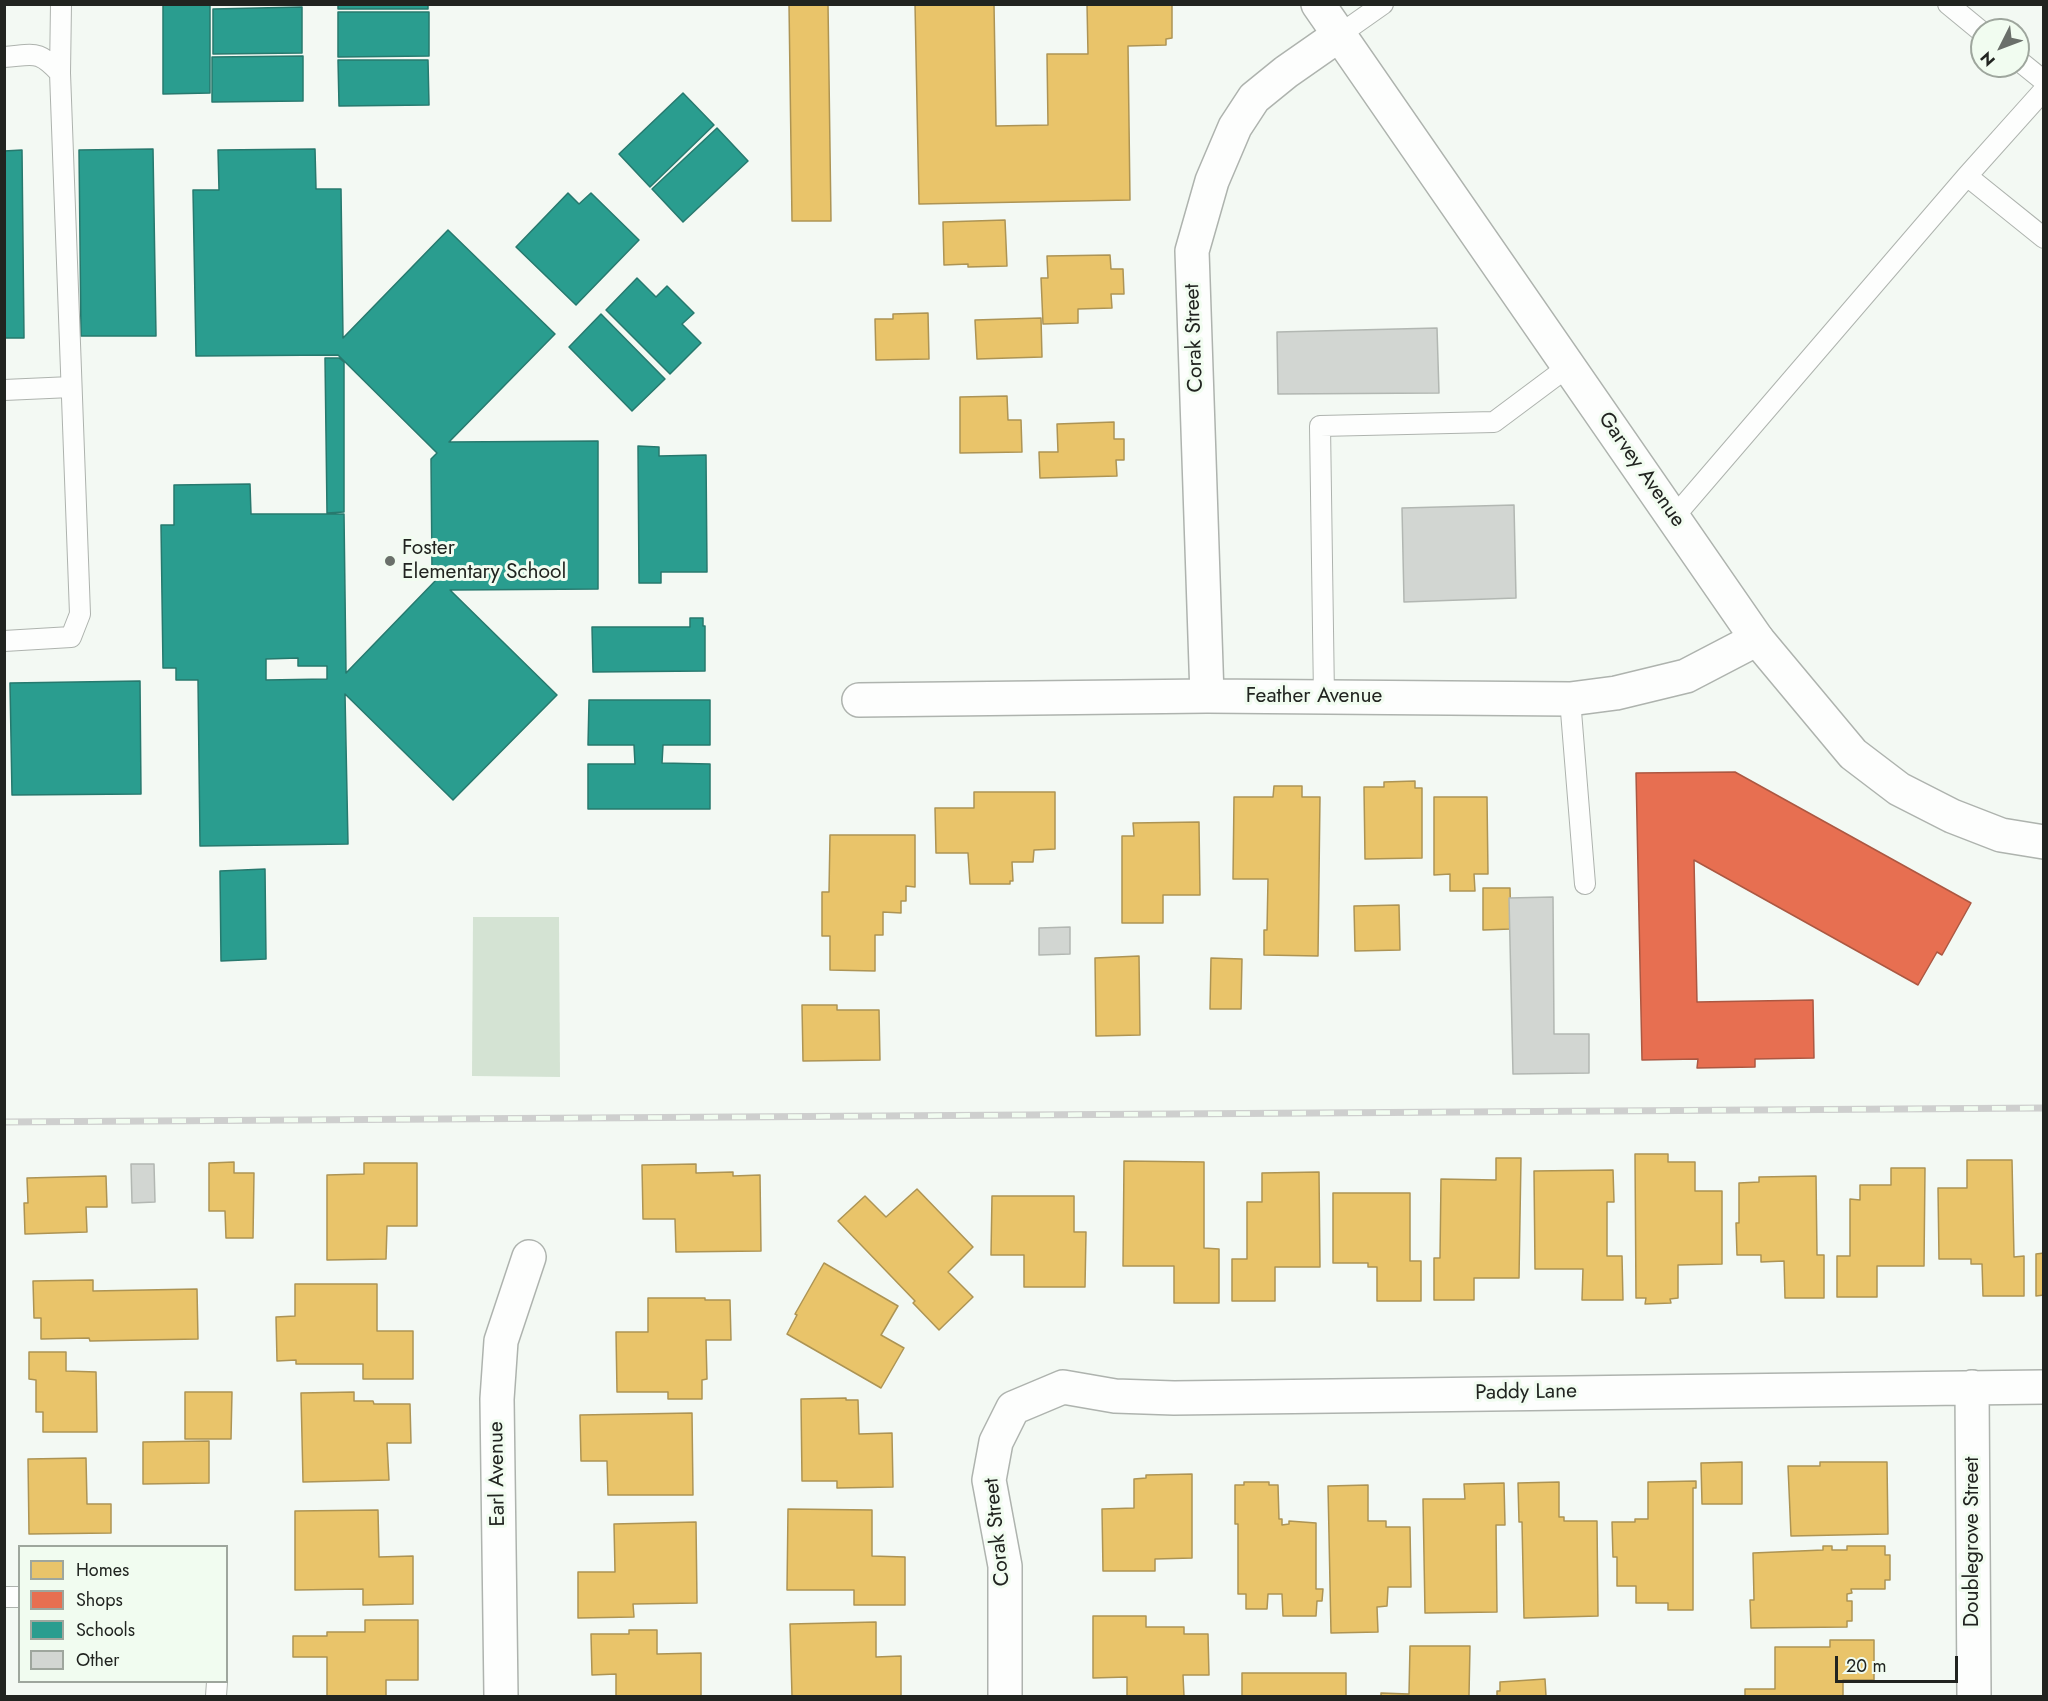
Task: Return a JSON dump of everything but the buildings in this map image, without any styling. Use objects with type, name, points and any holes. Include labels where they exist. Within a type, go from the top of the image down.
[{"type":"street","name":"Garvey Avenue","points":[[1318,4],[1757,639],[1853,754],[1899,789],[1952,816],[2001,835],[2043,842]]},
{"type":"street","name":"Corak Street","points":[[1207,696],[1192,251],[1212,181],[1235,127],[1254,98],[1286,72],[1340,35]]},
{"type":"street","name":"Feather Avenue","points":[[859,700],[1207,696],[1570,699],[1616,693],[1686,676],[1757,639]]},
{"type":"street","name":"Earl Avenue","points":[[501,1696],[497,1399],[501,1341],[529,1257]]},
{"type":"street","name":"Paddy Lane","points":[[1013,1408],[1063,1387],[1115,1395],[1174,1398],[2043,1387]]},
{"type":"street","name":"Doublegrove Street","points":[[1972,1387],[1974,1696]]},
{"type":"street","name":"Corak Street","points":[[1005,1696],[1005,1566],[989,1480],[996,1442],[1013,1408]]},
{"type":"lane","points":[[4,641],[71,637],[80,614],[60,74],[61,4]]},
{"type":"lane","points":[[1340,35],[1383,4]]},
{"type":"lane","points":[[1948,4],[1970,22]]},
{"type":"lane","points":[[4,57],[31,54],[46,59],[60,74]]},
{"type":"lane","points":[[2030,70],[2043,81]]},
{"type":"lane","points":[[1674,517],[2043,90]]},
{"type":"lane","points":[[1967,176],[2043,238]]},
{"type":"lane","points":[[1324,697],[1320,426],[1494,422],[1569,366]]},
{"type":"lane","points":[[4,390],[71,387]]},
{"type":"lane","points":[[1570,699],[1585,884]]},
{"type":"green space","points":[[473,917],[559,917],[560,1077],[472,1076]]},
{"type":"railway","points":[[4,1122],[2044,1108]]},
{"type":"place","name":"Foster Elementary School","points":[[390,561]]}]
